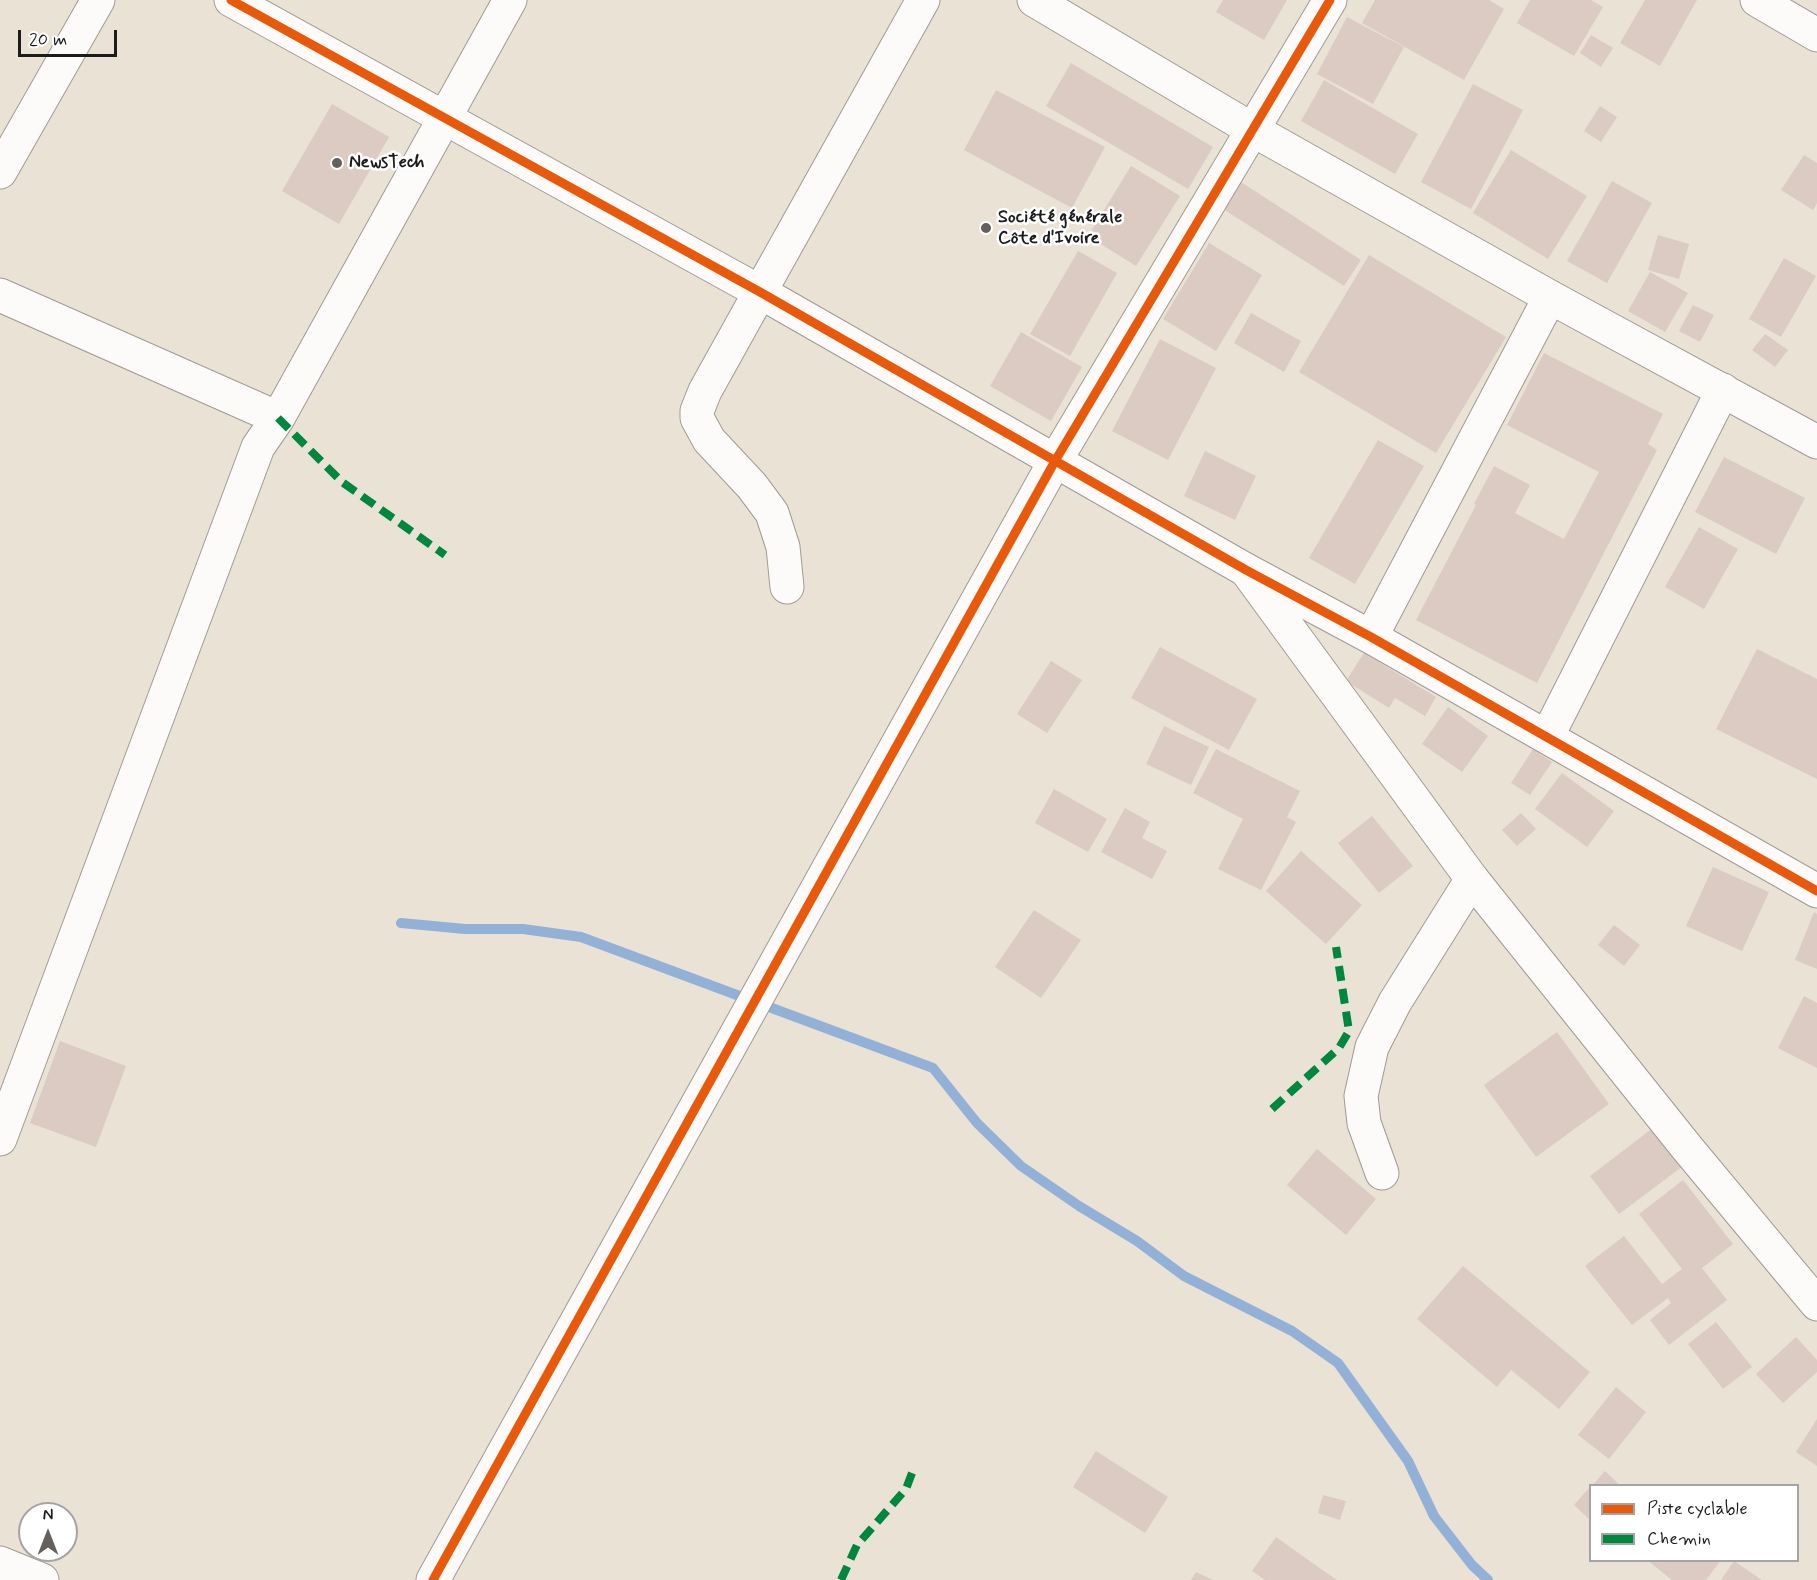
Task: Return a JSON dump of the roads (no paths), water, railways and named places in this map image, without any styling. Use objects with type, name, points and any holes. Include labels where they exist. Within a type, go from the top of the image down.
[{"type":"street","points":[[0,172],[98,0]]},
{"type":"street","points":[[231,0],[760,292],[1246,570],[1371,637],[1817,891]]},
{"type":"street","points":[[0,1139],[258,447],[278,418],[510,0]]},
{"type":"street","points":[[787,587],[783,547],[772,513],[752,486],[709,440],[697,418],[705,391],[922,0]]},
{"type":"street","points":[[1034,0],[1253,130],[1550,297],[1817,442]]},
{"type":"street","points":[[433,1580],[1055,461],[1330,0]]},
{"type":"street","points":[[1757,0],[1817,35]]},
{"type":"street","points":[[0,295],[278,418]]},
{"type":"street","points":[[1371,637],[1550,297]]},
{"type":"street","points":[[1547,737],[1723,390]]},
{"type":"street","points":[[1246,570],[1472,879],[1688,1149],[1817,1304]]},
{"type":"street","points":[[1382,1173],[1364,1123],[1361,1096],[1372,1047],[1395,1002],[1472,879]]},
{"type":"street","points":[[0,1563],[42,1580]]},
{"type":"waterway","points":[[401,923],[465,929],[523,929],[581,937],[933,1068],[977,1123],[1021,1166],[1079,1206],[1137,1241],[1184,1276],[1292,1331],[1338,1363],[1408,1461],[1434,1516],[1472,1565],[1488,1580]]},
{"type":"place","name":"NewsTech","points":[[337,163]]},
{"type":"place","name":"Société générale Côte d'Ivoire","points":[[986,228]]}]
